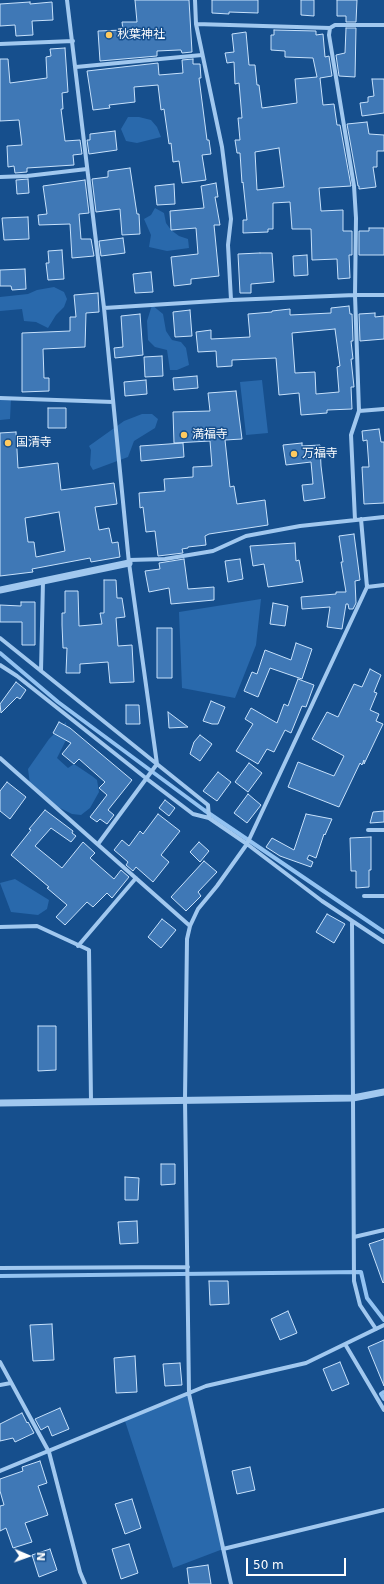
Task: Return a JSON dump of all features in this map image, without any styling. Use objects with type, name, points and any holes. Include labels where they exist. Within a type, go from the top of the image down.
[{"type":"street","points":[[67,0],[104,308],[129,561],[157,764],[98,844]]},
{"type":"street","points":[[195,0],[196,24],[222,148],[231,219],[228,245],[231,300]]},
{"type":"street","points":[[196,24],[330,28],[335,25],[384,25]]},
{"type":"street","points":[[330,28],[329,35],[354,186],[356,218],[355,295],[360,411],[351,435],[355,520]]},
{"type":"street","points":[[0,44],[73,41]]},
{"type":"street","points":[[76,67],[202,55]]},
{"type":"street","points":[[0,177],[27,176],[87,169]]},
{"type":"street","points":[[104,308],[231,300],[355,295],[384,296]]},
{"type":"street","points":[[0,398],[113,402]]},
{"type":"street","points":[[360,411],[384,409]]},
{"type":"street","points":[[0,590],[129,561],[165,559],[213,551],[246,536],[300,526],[384,516]]},
{"type":"street","points":[[231,1584],[189,1394],[186,1099],[187,939],[190,926],[198,909],[217,886],[247,844],[367,587],[361,519]]},
{"type":"street","points":[[41,672],[43,580]]},
{"type":"street","points":[[367,587],[384,585]]},
{"type":"street","points":[[0,638],[208,805],[209,818]]},
{"type":"street","points":[[0,665],[17,676],[193,814],[209,818],[247,844],[322,901],[384,942]]},
{"type":"street","points":[[0,758],[190,926]]},
{"type":"street","points":[[368,830],[384,830]]},
{"type":"street","points":[[78,946],[136,878]]},
{"type":"street","points":[[364,896],[384,896]]},
{"type":"street","points":[[352,921],[354,1281],[360,1305],[376,1329]]},
{"type":"street","points":[[0,927],[37,926],[89,950],[91,1101]]},
{"type":"street","points":[[0,1102],[353,1098],[384,1092]]},
{"type":"street","points":[[354,1237],[384,1230]]},
{"type":"street","points":[[0,1268],[188,1267]]},
{"type":"street","points":[[0,1471],[206,1386],[306,1363],[384,1324]]},
{"type":"street","points":[[345,1344],[384,1410]]},
{"type":"street","points":[[0,1362],[49,1452],[80,1572],[85,1584]]},
{"type":"street","points":[[0,1386],[11,1383]]},
{"type":"street","points":[[223,1549],[384,1510]]},
{"type":"shaded area","points":[[128,117],[139,117],[151,120],[157,127],[161,137],[137,143],[126,141],[121,129]]},
{"type":"shaded area","points":[[155,208],[164,213],[166,223],[171,230],[179,236],[188,239],[189,248],[167,251],[149,247],[151,235],[144,219],[151,215]]},
{"type":"shaded area","points":[[54,287],[64,292],[67,299],[64,307],[56,315],[48,328],[36,322],[24,321],[22,309],[0,311],[0,297],[28,294],[37,290]]},
{"type":"shaded area","points":[[152,305],[163,314],[166,331],[172,340],[181,342],[186,348],[189,365],[177,370],[170,370],[167,350],[155,347],[148,340],[147,321]]},
{"type":"shaded area","points":[[262,380],[268,433],[246,435],[240,382]]},
{"type":"shaded area","points":[[0,399],[11,399],[10,419],[0,420]]},
{"type":"shaded area","points":[[142,414],[152,414],[158,419],[155,428],[134,441],[128,457],[93,470],[90,465],[91,450],[89,446],[124,421]]},
{"type":"shaded area","points":[[261,599],[256,645],[235,698],[182,688],[179,612]]},
{"type":"shaded area","points":[[66,722],[67,738],[57,758],[68,768],[74,764],[97,780],[99,792],[90,808],[81,815],[72,814],[54,805],[30,784],[28,769],[49,739]]},
{"type":"shaded area","points":[[15,879],[49,900],[47,909],[38,915],[11,912],[0,883]]},
{"type":"shaded area","points":[[189,1394],[223,1549],[173,1568],[125,1421]]},
{"type":"building","points":[[135,0],[189,0],[192,52],[182,53],[181,50],[157,51],[157,56],[100,61],[98,31],[123,30],[122,22],[137,22]]},
{"type":"building","points":[[212,0],[258,0],[258,13],[212,13]]},
{"type":"building","points":[[301,0],[314,0],[314,16],[301,15]]},
{"type":"building","points":[[337,0],[357,0],[356,22],[346,22],[346,16],[337,16]]},
{"type":"building","points":[[30,2],[30,4],[52,2],[53,20],[32,21],[33,35],[16,36],[15,25],[0,26],[0,4]]},
{"type":"building","points":[[346,28],[356,28],[355,77],[339,76],[336,55],[345,53]]},
{"type":"building","points":[[274,30],[316,31],[316,35],[323,34],[325,57],[329,56],[332,76],[320,78],[323,105],[334,104],[337,125],[340,125],[351,186],[319,188],[321,211],[343,210],[343,231],[352,231],[352,255],[349,255],[350,278],[338,279],[337,259],[312,260],[311,229],[292,229],[290,202],[273,203],[273,229],[268,229],[268,232],[243,233],[243,220],[247,220],[240,153],[237,153],[235,140],[240,140],[238,118],[242,118],[239,83],[235,84],[234,62],[227,63],[225,53],[234,52],[232,34],[246,32],[249,65],[255,65],[257,85],[259,85],[262,108],[297,103],[295,79],[317,77],[313,58],[285,57],[285,51],[271,50],[271,35],[274,35]],"holes":[[[279,148],[284,187],[257,190],[255,152]]]},
{"type":"building","points":[[65,48],[68,92],[62,93],[63,109],[61,109],[65,141],[80,140],[82,154],[73,155],[74,165],[27,168],[27,172],[15,173],[14,166],[8,167],[7,146],[22,145],[19,120],[0,121],[0,59],[8,59],[10,83],[47,78],[46,57],[51,56],[50,49]]},
{"type":"building","points":[[193,59],[193,64],[200,64],[201,78],[199,78],[207,140],[209,140],[211,154],[202,155],[206,180],[182,183],[179,161],[173,162],[171,143],[169,144],[164,109],[161,110],[158,85],[134,87],[135,102],[109,105],[110,108],[93,110],[87,71],[158,63],[159,75],[183,73],[182,60]]},
{"type":"building","points":[[372,79],[384,79],[384,113],[362,116],[360,103],[368,102],[368,97],[374,96]]},
{"type":"building","points":[[367,122],[369,134],[384,135],[384,151],[377,151],[377,167],[373,167],[376,187],[359,189],[347,124]]},
{"type":"building","points":[[115,131],[117,150],[89,154],[87,140],[90,140],[90,134]]},
{"type":"building","points":[[130,168],[137,214],[139,214],[140,234],[122,235],[120,209],[96,212],[92,179],[108,177],[108,171]]},
{"type":"building","points":[[28,179],[29,193],[17,194],[16,180]]},
{"type":"building","points":[[85,180],[89,213],[79,214],[81,239],[91,239],[94,256],[72,258],[70,224],[39,225],[38,215],[47,214],[43,186]]},
{"type":"building","points":[[216,183],[218,197],[215,197],[220,225],[214,225],[219,276],[191,279],[191,284],[174,286],[171,257],[198,254],[196,228],[171,230],[170,211],[204,208],[201,186]]},
{"type":"building","points":[[174,184],[175,204],[157,205],[155,186]]},
{"type":"building","points":[[28,217],[29,239],[4,240],[2,218]]},
{"type":"building","points":[[369,228],[384,228],[384,255],[359,255],[359,231],[369,231]]},
{"type":"building","points":[[123,238],[125,253],[101,256],[99,241]]},
{"type":"building","points":[[62,250],[64,279],[48,280],[46,263],[49,263],[48,251]]},
{"type":"building","points":[[272,253],[274,282],[251,284],[251,293],[240,293],[238,254]]},
{"type":"building","points":[[307,255],[308,275],[294,276],[293,256]]},
{"type":"building","points":[[25,269],[26,289],[12,290],[11,286],[0,286],[0,270]]},
{"type":"building","points":[[151,272],[153,292],[135,293],[133,274]]},
{"type":"building","points":[[98,293],[99,312],[86,313],[85,347],[43,349],[44,378],[49,378],[49,391],[22,392],[22,333],[70,331],[70,317],[76,317],[74,295]]},
{"type":"building","points":[[349,306],[350,314],[352,314],[353,341],[351,341],[353,359],[351,359],[354,387],[351,387],[352,409],[327,410],[327,413],[301,415],[299,393],[279,395],[276,358],[232,360],[232,366],[217,367],[216,351],[198,352],[196,332],[211,330],[211,339],[250,337],[248,314],[290,309],[290,315],[331,313],[331,308]],"holes":[[[335,329],[340,366],[337,367],[339,392],[316,394],[315,372],[295,373],[292,333]]]},
{"type":"building","points":[[190,310],[192,336],[175,337],[173,312]]},
{"type":"building","points":[[375,313],[375,317],[384,316],[384,339],[360,341],[359,314]]},
{"type":"building","points":[[140,314],[143,355],[115,358],[114,348],[123,347],[121,316]]},
{"type":"building","points":[[162,356],[163,376],[145,377],[144,357]]},
{"type":"building","points":[[197,376],[198,388],[174,390],[173,378]]},
{"type":"building","points":[[146,380],[147,394],[125,396],[124,382]]},
{"type":"building","points":[[236,391],[242,439],[225,440],[230,487],[234,486],[237,504],[265,500],[268,525],[209,534],[205,536],[206,545],[182,549],[183,553],[158,556],[155,531],[146,532],[143,507],[140,508],[139,493],[165,491],[164,479],[193,477],[193,467],[212,466],[210,441],[174,443],[173,412],[210,411],[208,393]]},
{"type":"building","points":[[48,408],[66,408],[66,428],[48,428]]},
{"type":"building","points":[[379,429],[381,442],[384,442],[384,503],[364,504],[362,467],[369,467],[367,440],[363,441],[362,431]]},
{"type":"building","points":[[16,432],[18,468],[58,463],[61,490],[114,483],[117,504],[95,507],[99,530],[109,528],[112,543],[118,542],[120,557],[91,562],[90,558],[32,569],[33,572],[0,576],[0,433]],"holes":[[[59,512],[65,551],[36,557],[34,542],[28,542],[25,518]]]},
{"type":"building","points":[[183,443],[184,457],[141,461],[140,446]]},
{"type":"building","points":[[302,443],[302,446],[320,445],[325,498],[304,501],[302,485],[313,484],[311,462],[286,465],[283,445]]},
{"type":"building","points":[[354,534],[360,580],[355,581],[356,603],[353,609],[349,609],[348,604],[346,604],[342,629],[327,627],[330,607],[302,609],[301,597],[346,592],[341,562],[343,562],[339,536]]},
{"type":"building","points":[[295,543],[296,561],[299,560],[303,582],[268,587],[264,564],[253,566],[250,546]]},
{"type":"building","points":[[184,559],[188,589],[214,587],[214,600],[171,604],[169,588],[149,592],[145,571],[160,569],[159,563]]},
{"type":"building","points":[[240,559],[243,579],[228,582],[225,561]]},
{"type":"building","points":[[104,580],[116,580],[117,598],[122,598],[125,617],[116,618],[118,646],[132,645],[134,682],[110,683],[108,662],[80,664],[80,673],[66,673],[67,648],[63,648],[62,625],[62,613],[65,613],[65,591],[78,591],[79,626],[102,624],[100,613],[104,613]]},
{"type":"building","points":[[21,602],[35,602],[35,645],[22,645],[22,622],[0,622],[0,605],[21,606]]},
{"type":"building","points":[[273,603],[288,606],[285,626],[270,624]]},
{"type":"building","points":[[157,628],[172,628],[172,678],[157,678]]},
{"type":"building","points":[[296,643],[312,649],[302,679],[270,668],[258,697],[244,691],[252,672],[257,674],[265,650],[291,660]]},
{"type":"building","points":[[370,669],[381,675],[374,692],[377,693],[370,710],[379,714],[376,721],[383,724],[364,764],[364,760],[362,765],[360,763],[339,807],[288,787],[298,762],[334,776],[344,756],[312,739],[327,712],[338,717],[354,684],[362,687]]},
{"type":"building","points":[[298,679],[314,685],[306,707],[302,706],[291,733],[285,730],[274,752],[267,749],[258,764],[236,751],[253,724],[245,719],[251,708],[277,723],[284,704],[288,706]]},
{"type":"building","points":[[16,682],[26,690],[20,699],[17,697],[1,713],[0,704]]},
{"type":"building","points":[[211,701],[225,707],[218,724],[203,721]]},
{"type":"building","points":[[126,705],[139,705],[140,724],[126,724]]},
{"type":"building","points":[[168,712],[188,727],[169,728]]},
{"type":"building","points":[[59,722],[70,728],[132,780],[108,810],[114,815],[107,824],[100,819],[97,822],[90,817],[107,795],[99,788],[105,782],[79,759],[74,764],[62,754],[71,743],[53,733]]},
{"type":"building","points":[[200,735],[212,744],[200,761],[190,754],[194,742]]},
{"type":"building","points":[[249,763],[262,773],[248,792],[235,782]]},
{"type":"building","points":[[218,772],[231,782],[217,801],[203,791]]},
{"type":"building","points":[[7,782],[26,797],[10,819],[0,811],[0,791]]},
{"type":"building","points":[[248,794],[261,805],[247,823],[234,813]]},
{"type":"building","points":[[165,800],[175,808],[169,816],[159,808]]},
{"type":"building","points":[[45,810],[73,831],[72,833],[76,836],[71,842],[51,828],[35,846],[62,868],[83,842],[95,853],[90,858],[114,879],[121,870],[129,877],[112,898],[107,893],[93,907],[87,902],[65,925],[56,917],[67,905],[47,888],[49,887],[11,855],[31,830],[29,829]]},
{"type":"building","points":[[384,811],[384,822],[370,823],[373,812]]},
{"type":"building","points":[[158,814],[180,831],[161,855],[169,862],[153,882],[136,867],[133,871],[126,865],[128,862],[114,850],[122,840],[129,846],[140,831],[143,834]]},
{"type":"building","points":[[306,814],[332,819],[325,835],[324,834],[316,858],[309,855],[307,859],[313,862],[311,867],[280,856],[266,847],[272,838],[294,850]]},
{"type":"building","points":[[371,837],[371,870],[369,870],[369,887],[356,888],[356,871],[351,871],[350,838]]},
{"type":"building","points":[[199,842],[209,851],[200,862],[190,852]]},
{"type":"building","points":[[204,861],[217,872],[198,892],[201,896],[186,911],[171,897]]},
{"type":"building","points":[[327,914],[345,924],[334,943],[316,932]]},
{"type":"building","points":[[162,919],[176,930],[161,948],[148,937]]},
{"type":"building","points":[[38,1026],[56,1026],[56,1070],[38,1071]]},
{"type":"building","points":[[161,1164],[175,1164],[175,1184],[161,1185]]},
{"type":"building","points":[[125,1177],[139,1178],[138,1200],[125,1200]]},
{"type":"building","points":[[137,1221],[138,1243],[120,1244],[118,1222]]},
{"type":"building","points":[[384,1239],[384,1282],[383,1283],[369,1244]]},
{"type":"building","points":[[209,1281],[228,1281],[229,1304],[210,1305]]},
{"type":"building","points":[[288,1311],[297,1333],[280,1340],[271,1319]]},
{"type":"building","points":[[52,1324],[54,1360],[33,1361],[30,1325]]},
{"type":"building","points":[[384,1340],[384,1386],[368,1347]]},
{"type":"building","points":[[135,1356],[137,1392],[116,1393],[114,1358]]},
{"type":"building","points":[[340,1362],[349,1384],[332,1391],[323,1369]]},
{"type":"building","points":[[180,1363],[182,1385],[165,1386],[163,1364]]},
{"type":"building","points":[[60,1408],[69,1429],[52,1436],[48,1426],[41,1430],[35,1419]]},
{"type":"building","points":[[22,1413],[34,1433],[15,1442],[13,1438],[0,1441],[0,1424]]},
{"type":"building","points":[[40,1461],[47,1483],[38,1486],[48,1515],[25,1523],[32,1542],[13,1548],[6,1528],[0,1531],[0,1506],[4,1505],[0,1491],[0,1479],[23,1471],[22,1467]]},
{"type":"building","points":[[250,1467],[255,1490],[237,1494],[232,1471]]},
{"type":"building","points":[[132,1499],[141,1528],[125,1534],[115,1504]]},
{"type":"building","points":[[129,1544],[138,1573],[121,1579],[112,1549]]},
{"type":"building","points":[[50,1549],[57,1570],[39,1577],[32,1555]]},
{"type":"building","points":[[208,1565],[211,1584],[189,1584],[187,1568]]},
{"type":"waterway","points":[[0,653],[58,702],[204,810],[384,932]]},
{"type":"waterway","points":[[0,1276],[361,1272],[367,1298],[384,1320]]},
{"type":"waterway","points":[[384,1392],[381,1394],[384,1399]]},
{"type":"place","name":"秋葉神社","points":[[109,35]]},
{"type":"place","name":"満福寺","points":[[184,435]]},
{"type":"place","name":"国清寺","points":[[8,443]]},
{"type":"place","name":"万福寺","points":[[294,454]]}]
